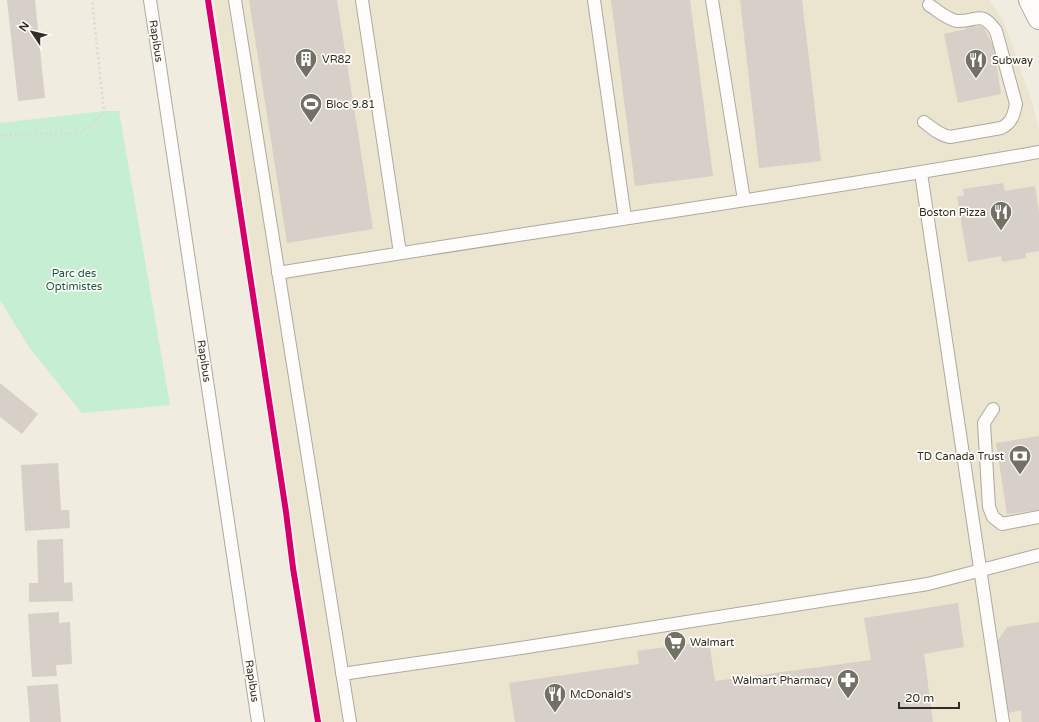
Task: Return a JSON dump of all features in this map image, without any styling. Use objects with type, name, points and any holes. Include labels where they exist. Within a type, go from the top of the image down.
[{"type":"street","points":[[1030,0],[1039,18]]},
{"type":"lane","name":"Rapibus","points":[[150,0],[258,722]]},
{"type":"lane","points":[[235,0],[350,722]]},
{"type":"lane","points":[[362,0],[400,253]]},
{"type":"lane","points":[[594,0],[624,218]]},
{"type":"lane","points":[[712,0],[744,200]]},
{"type":"lane","points":[[924,122],[938,133],[950,137],[1001,128],[1010,122],[1014,115],[1016,104],[996,30],[990,22],[981,18],[957,21],[929,5]]},
{"type":"lane","points":[[278,273],[921,173],[1039,152]]},
{"type":"lane","points":[[921,173],[1003,722]]},
{"type":"lane","points":[[993,409],[984,423],[989,508],[993,517],[1002,524],[1039,517]]},
{"type":"lane","points":[[342,674],[528,647],[928,584],[1039,555]]},
{"type":"path","points":[[0,135],[80,133],[93,124],[104,111],[92,0]]},
{"type":"shaded area","points":[[214,0],[989,0],[1004,22],[1033,105],[1039,130],[1039,722],[322,722]]},
{"type":"green space","name":"Parc des Optimistes","points":[[104,111],[119,111],[170,405],[82,413],[29,347],[0,300],[0,123]]},
{"type":"building","points":[[7,0],[35,0],[45,98],[18,101]]},
{"type":"building","points":[[249,0],[337,0],[373,229],[287,243]]},
{"type":"building","points":[[611,0],[690,0],[713,176],[635,186]]},
{"type":"building","points":[[740,0],[802,0],[821,161],[759,168]]},
{"type":"building","points":[[974,24],[975,27],[983,26],[994,47],[1001,94],[958,103],[944,34],[966,29],[965,26]]},
{"type":"building","name":"Boston Pizza","points":[[1003,183],[1005,191],[1035,186],[1039,213],[1039,251],[1026,253],[1026,258],[1002,262],[1001,256],[968,262],[957,197],[964,195],[963,189]]},
{"type":"building","points":[[0,383],[38,414],[22,434],[0,417]]},
{"type":"building","name":"TD Canada Trust","points":[[1039,436],[1039,510],[1007,514],[996,443]]},
{"type":"building","points":[[58,463],[61,510],[69,510],[70,528],[25,531],[21,465]]},
{"type":"building","points":[[63,539],[64,583],[72,582],[73,601],[29,602],[29,583],[38,583],[37,540]]},
{"type":"building","name":"Walmart","points":[[958,603],[964,647],[924,654],[933,722],[515,722],[509,683],[639,664],[637,651],[709,641],[715,681],[871,660],[864,618]]},
{"type":"building","points":[[59,612],[59,623],[70,622],[72,664],[56,665],[57,676],[32,677],[28,614]]},
{"type":"building","points":[[1039,622],[1039,722],[1022,722],[1021,710],[1008,713],[997,642],[1007,627]]},
{"type":"building","points":[[58,684],[61,722],[30,722],[27,686]]},
{"type":"cycle path","points":[[208,0],[286,512],[293,568],[318,722]]},
{"type":"place","name":"VR82","points":[[306,78]]},
{"type":"place","name":"Subway","points":[[976,80]]},
{"type":"place","name":"Bloc 9.81","points":[[311,124]]},
{"type":"place","name":"Boston Pizza","points":[[1001,232]]},
{"type":"place","name":"TD Canada Trust","points":[[1020,476]]},
{"type":"place","name":"Walmart","points":[[675,662]]},
{"type":"place","name":"Walmart Pharmacy","points":[[848,700]]},
{"type":"place","name":"McDonald's","points":[[555,714]]}]
